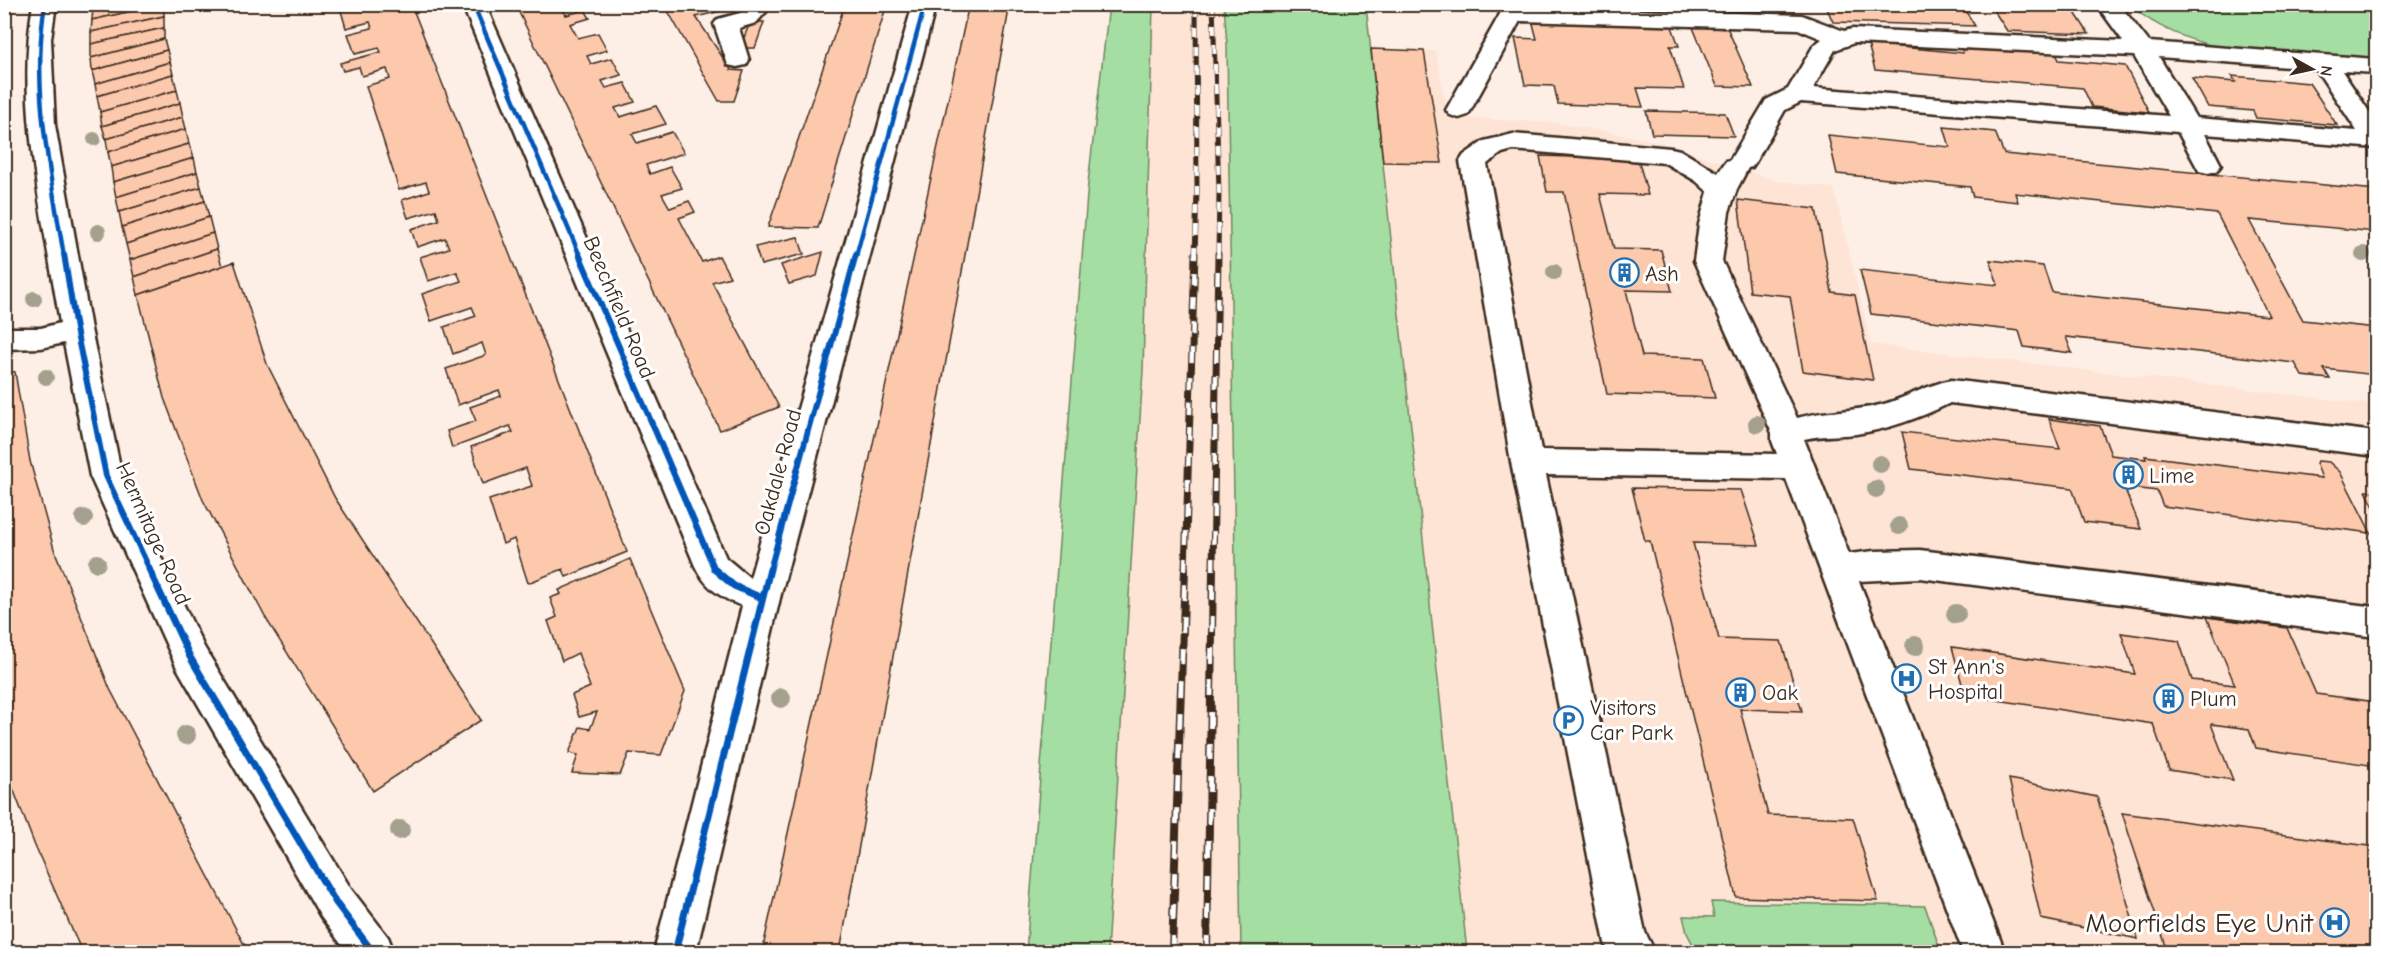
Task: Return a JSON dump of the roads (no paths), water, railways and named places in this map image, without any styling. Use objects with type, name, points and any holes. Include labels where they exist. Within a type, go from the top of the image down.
[{"type":"street","name":"Hermitage Road","points":[[45,4],[39,39],[42,125],[76,329],[106,476],[190,657],[336,903],[373,952]]},
{"type":"street","name":"Beechfield Road","points":[[472,4],[707,557],[725,582],[737,590],[762,598]]},
{"type":"street","points":[[737,60],[726,24],[748,18],[762,4]]},
{"type":"street","name":"Oakdale Road","points":[[675,952],[762,598],[925,4]]},
{"type":"street","points":[[2107,4],[2142,49],[2187,124],[2208,165]]},
{"type":"street","points":[[1460,110],[1511,9],[1802,21],[1841,38]]},
{"type":"street","points":[[1797,94],[1826,45],[1852,36],[2142,49],[2376,66]]},
{"type":"street","points":[[1984,952],[1793,450],[1708,261],[1710,235],[1733,172],[1775,105],[1797,94],[2376,140],[2323,61]]},
{"type":"street","points":[[1634,952],[1626,943],[1527,462],[1473,161],[1493,147],[1513,142],[1671,156],[1705,175],[1733,172]]},
{"type":"street","points":[[4,339],[41,338],[76,329]]},
{"type":"street","points":[[1793,450],[1803,426],[1854,422],[1886,416],[1926,404],[1937,394],[1952,391],[2376,444]]},
{"type":"street","points":[[1527,462],[1793,450]]},
{"type":"street","points":[[1838,570],[1874,564],[1920,564],[2376,622]]},
{"type":"railway","points":[[1195,256],[1196,4]]},
{"type":"railway","points":[[1213,4],[1219,191],[1218,256]]},
{"type":"railway","points":[[1185,570],[1195,254]]},
{"type":"railway","points":[[1213,570],[1218,254]]},
{"type":"railway","points":[[1172,952],[1185,569]]},
{"type":"railway","points":[[1207,952],[1213,569]]},
{"type":"place","name":"Ash","points":[[1624,273]]},
{"type":"place","name":"Lime","points":[[2128,475]]},
{"type":"place","name":"St Ann's Hospital","points":[[1907,679]]},
{"type":"place","name":"Oak","points":[[1741,692]]},
{"type":"place","name":"Plum","points":[[2169,698]]},
{"type":"place","name":"Visitors Car Park","points":[[1569,720]]},
{"type":"place","name":"Moorfields Eye Unit","points":[[2334,923]]}]
